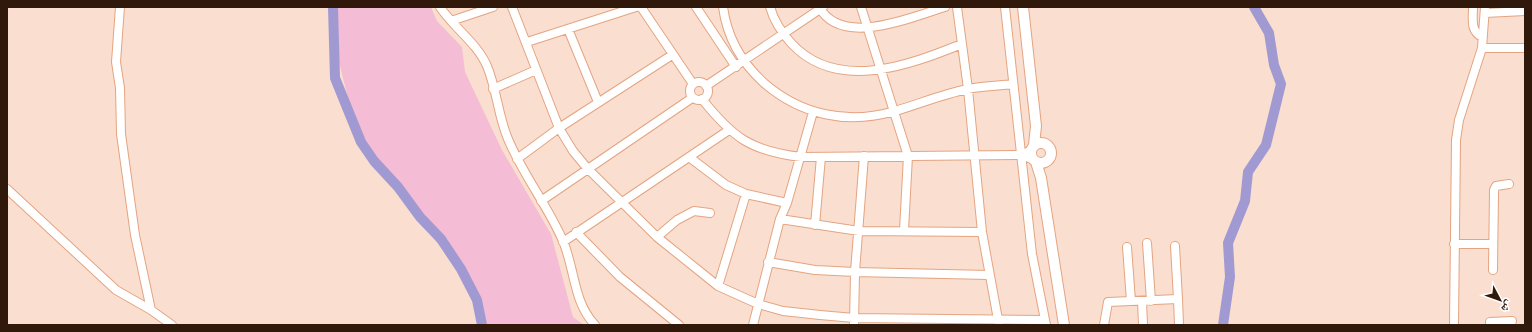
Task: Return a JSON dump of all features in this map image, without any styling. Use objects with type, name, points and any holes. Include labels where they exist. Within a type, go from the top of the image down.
[{"type":"main road","points":[[1023,7],[1036,126],[1036,156],[1041,178],[1064,325]]},
{"type":"main road","points":[[1036,126],[1051,153],[1036,156]]},
{"type":"main road","points":[[1036,156],[1041,143],[1045,144]]},
{"type":"street","points":[[120,7],[116,62],[120,88],[122,141],[135,235],[151,310]]},
{"type":"street","points":[[440,7],[482,56],[491,77],[500,118],[517,158],[564,242],[582,306],[595,325]]},
{"type":"street","points":[[451,21],[493,7]]},
{"type":"street","points":[[512,7],[560,128],[573,150],[588,168],[657,237],[718,286],[758,304],[783,311],[854,322],[963,320],[1045,323],[1032,254],[1006,7]]},
{"type":"street","points":[[527,42],[636,7]]},
{"type":"street","points":[[641,7],[693,84]]},
{"type":"street","points":[[696,7],[736,67]]},
{"type":"street","points":[[723,7],[725,21],[733,42],[744,62],[770,88],[783,97],[813,112],[854,118],[892,112],[968,89],[1013,84]]},
{"type":"street","points":[[770,7],[772,15],[783,34],[807,57],[831,69],[862,71],[894,68],[962,44]]},
{"type":"street","points":[[861,7],[869,28],[892,112],[908,156],[904,230]]},
{"type":"street","points":[[706,86],[744,62],[820,8],[833,22],[842,26],[869,28],[945,7]]},
{"type":"street","points":[[957,7],[968,89],[982,232],[999,322]]},
{"type":"street","points":[[1473,7],[1473,26],[1476,33],[1482,37]]},
{"type":"street","points":[[1454,325],[1456,140],[1459,120],[1482,48],[1485,10],[1525,11]]},
{"type":"street","points":[[568,29],[598,102]]},
{"type":"street","points":[[1482,48],[1525,48]]},
{"type":"street","points":[[517,158],[598,102],[672,55]]},
{"type":"street","points":[[494,89],[536,70]]},
{"type":"street","points":[[692,98],[690,89],[693,84],[698,82],[706,86]]},
{"type":"street","points":[[692,98],[697,100],[702,99],[707,94],[706,86]]},
{"type":"street","points":[[541,201],[692,98]]},
{"type":"street","points":[[702,99],[729,130],[755,147],[775,154],[801,157],[1036,156]]},
{"type":"street","points":[[753,325],[780,219],[787,203],[813,112]]},
{"type":"street","points":[[564,242],[576,232],[729,130]]},
{"type":"street","points":[[854,322],[855,272],[864,156]]},
{"type":"street","points":[[689,157],[718,180],[746,194],[787,203]]},
{"type":"street","points":[[815,225],[821,157]]},
{"type":"street","points":[[1493,270],[1494,190],[1496,186],[1509,184]]},
{"type":"street","points":[[7,189],[116,290],[151,310],[172,325]]},
{"type":"street","points":[[718,286],[746,194]]},
{"type":"street","points":[[657,237],[677,220],[694,211],[710,213]]},
{"type":"street","points":[[780,219],[859,230],[982,232]]},
{"type":"street","points":[[576,232],[620,277],[679,325]]},
{"type":"street","points":[[1147,243],[1151,301]]},
{"type":"street","points":[[1454,244],[1493,244]]},
{"type":"street","points":[[1175,246],[1179,325]]},
{"type":"street","points":[[1127,247],[1131,301]]},
{"type":"street","points":[[768,262],[815,270],[989,275]]},
{"type":"street","points":[[1104,325],[1108,302],[1178,300]]},
{"type":"street","points":[[1142,301],[1142,325]]},
{"type":"street","points":[[1490,325],[1490,322],[1512,321]]},
{"type":"shaded area","points":[[335,7],[431,7],[437,21],[462,47],[465,72],[502,150],[551,234],[573,317],[584,325],[485,325],[451,260],[360,146],[339,62]]},
{"type":"waterway","points":[[333,7],[335,78],[361,142],[374,161],[398,187],[420,217],[441,239],[461,269],[477,300],[482,325]]},
{"type":"waterway","points":[[1223,325],[1230,277],[1228,243],[1245,201],[1248,172],[1266,145],[1281,84],[1274,65],[1269,33],[1254,7]]}]
